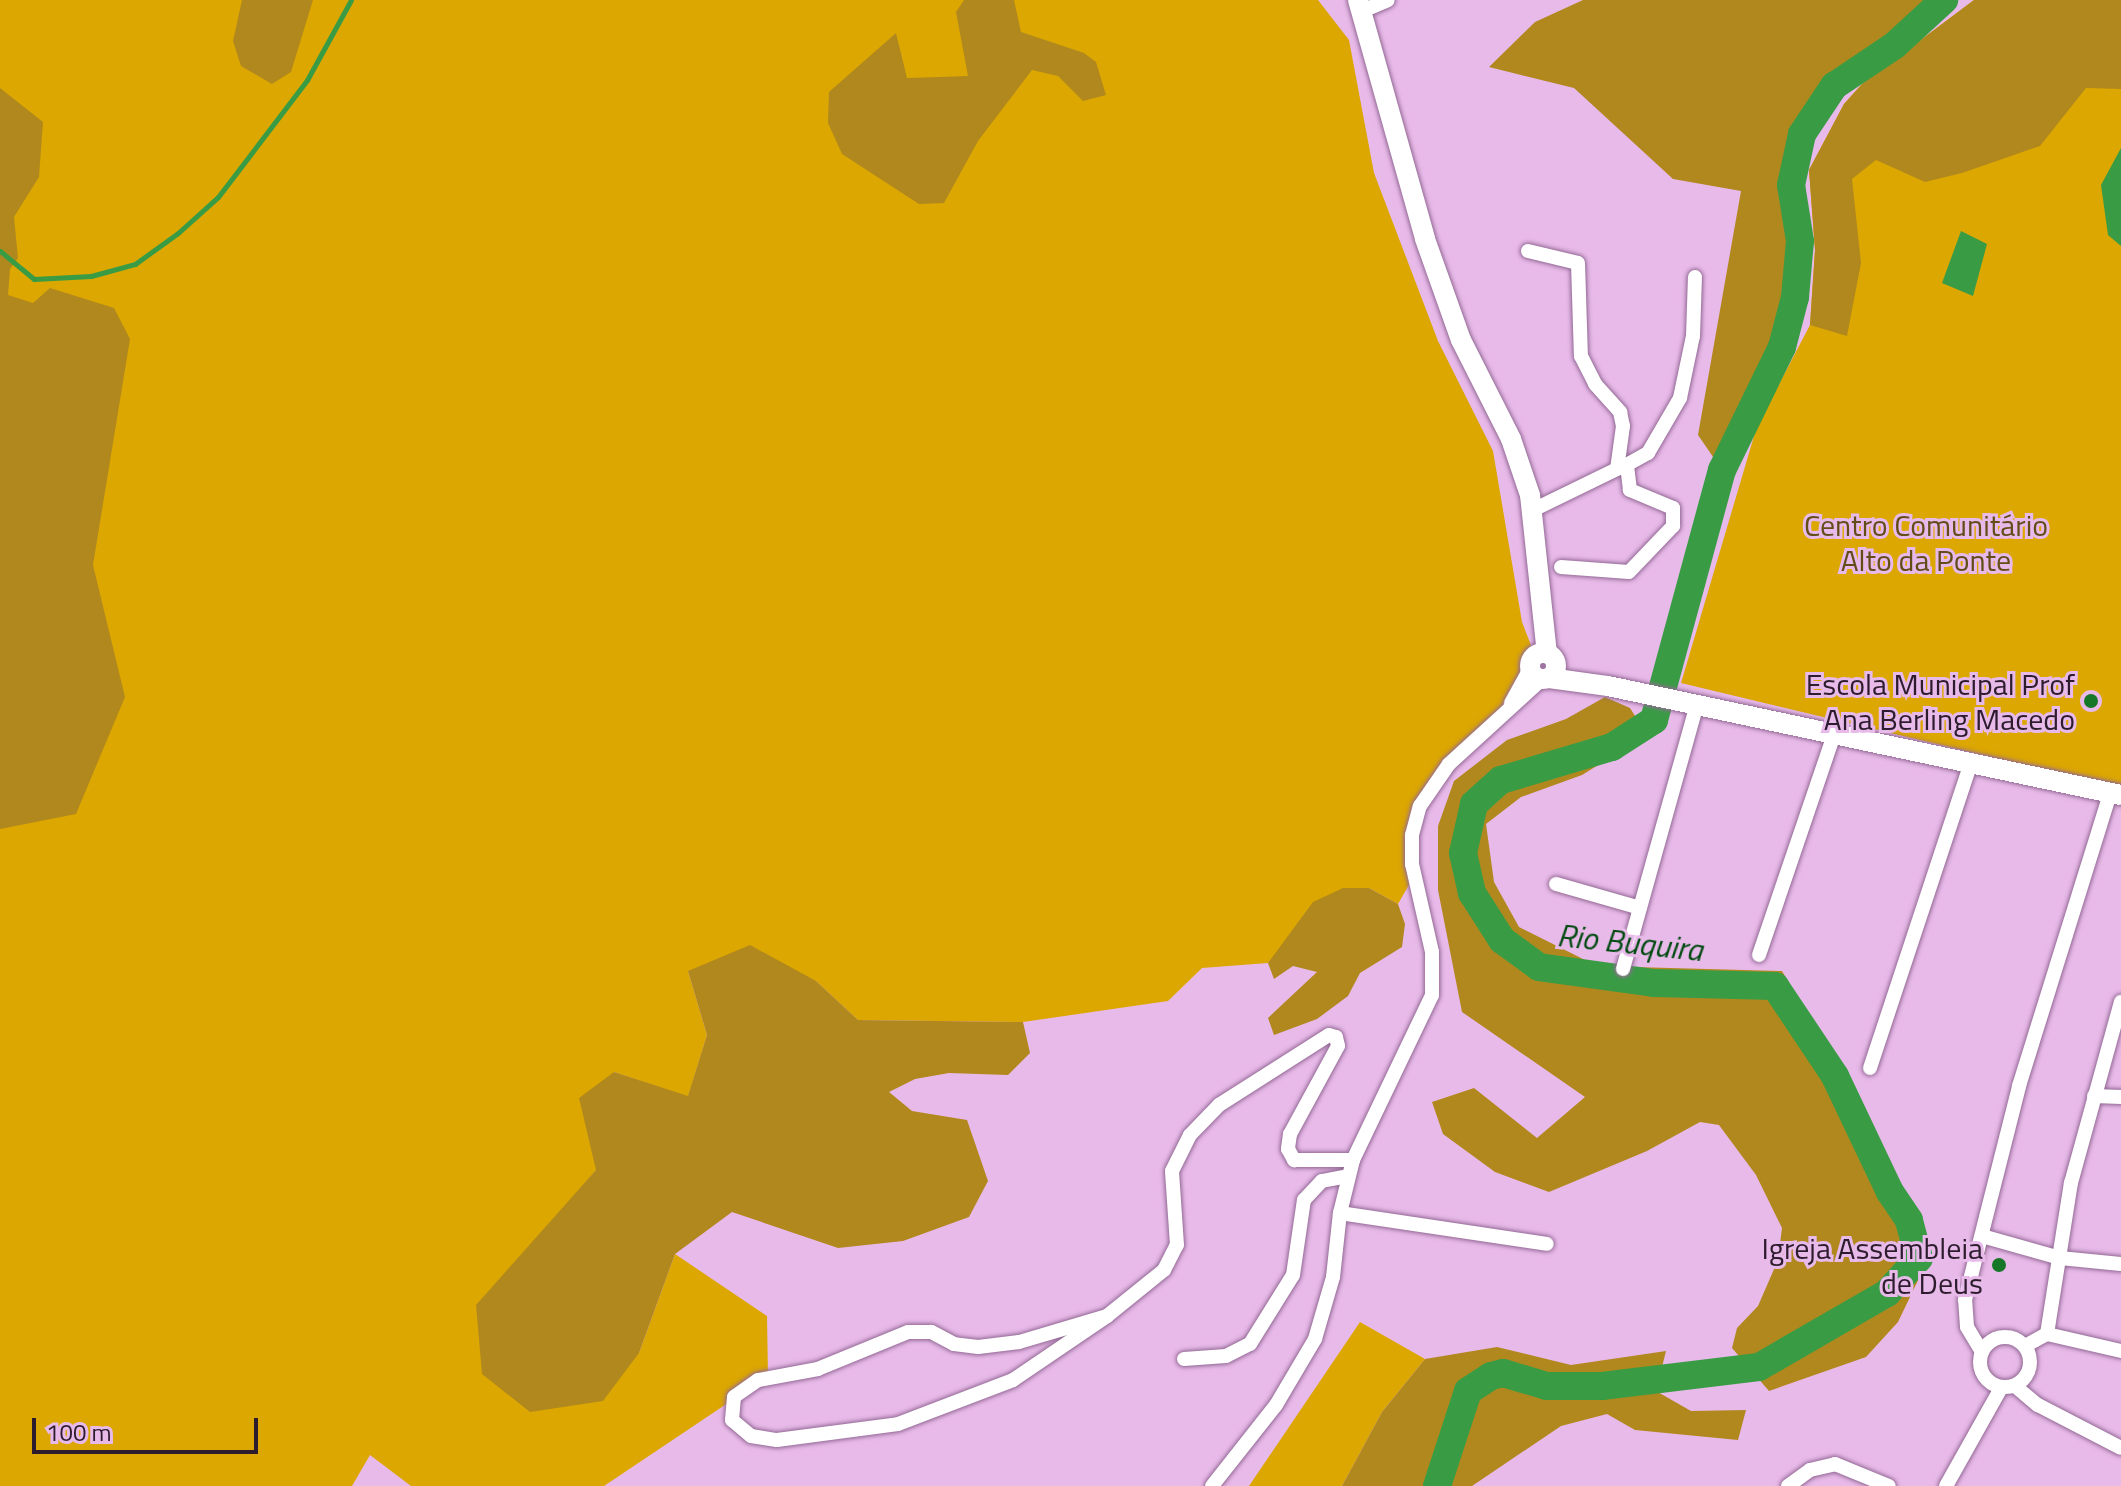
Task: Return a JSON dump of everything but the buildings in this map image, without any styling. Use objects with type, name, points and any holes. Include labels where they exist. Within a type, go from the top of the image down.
[{"type":"main road","points":[[1359,6],[1425,239],[1461,340],[1511,439],[1533,510],[1543,667],[1583,682],[1688,706],[2115,796]]},
{"type":"street","points":[[1359,6],[1388,0]]},
{"type":"street","points":[[1528,251],[1572,259],[1580,266],[1581,356],[1588,374],[1623,420],[1622,468],[1630,490],[1673,508],[1673,526],[1629,572],[1561,567]]},
{"type":"street","points":[[1533,510],[1648,453],[1680,398],[1693,336],[1695,277]]},
{"type":"street","points":[[1212,1486],[1276,1405],[1315,1339],[1333,1277],[1340,1213],[1353,1160],[1432,995],[1432,952],[1412,864],[1412,835],[1420,806],[1439,775],[1504,715],[1543,667]]},
{"type":"street","points":[[1623,969],[1688,706]]},
{"type":"street","points":[[1759,955],[1833,738]]},
{"type":"street","points":[[1870,1068],[1970,765]]},
{"type":"street","points":[[2115,796],[2019,1086],[1965,1300],[1967,1327],[1982,1352],[1983,1374],[2121,1448]]},
{"type":"street","points":[[1556,884],[1640,908]]},
{"type":"street","points":[[2047,1334],[2071,1183],[2121,1002]]},
{"type":"street","points":[[1107,1316],[1037,1338],[978,1347],[954,1344],[931,1332],[908,1332],[818,1369],[758,1380],[734,1397],[732,1420],[751,1436],[777,1440],[921,1419],[1013,1380],[1107,1316],[1157,1278],[1175,1254],[1171,1181],[1190,1135],[1219,1105],[1329,1035],[1336,1037],[1338,1046],[1290,1134],[1288,1149],[1294,1160],[1353,1160]]},
{"type":"street","points":[[2094,1096],[2121,1097]]},
{"type":"street","points":[[1184,1359],[1226,1356],[1250,1344],[1293,1275],[1304,1200],[1322,1181],[1348,1176]]},
{"type":"street","points":[[1340,1213],[1547,1244]]},
{"type":"street","points":[[1982,1236],[2060,1258],[2121,1264]]},
{"type":"street","points":[[1982,1352],[2002,1337],[2025,1346],[2047,1334],[2121,1351]]},
{"type":"street","points":[[1946,1486],[2008,1387],[2030,1368],[2025,1346]]},
{"type":"street","points":[[1788,1486],[1810,1470],[1835,1464],[1889,1486]]},
{"type":"green space","points":[[0,0],[1318,0],[1349,40],[1374,173],[1438,341],[1493,451],[1522,622],[1534,653],[1530,669],[1504,715],[1449,764],[1412,835],[1414,876],[1398,904],[1369,888],[1282,947],[1268,963],[1202,968],[1168,1001],[1023,1022],[858,1020],[816,981],[688,971],[707,1035],[688,1097],[614,1072],[596,1170],[545,1232],[639,1353],[675,1254],[767,1316],[768,1376],[604,1486],[411,1486],[370,1455],[352,1486],[0,1486]]},
{"type":"green space","name":"Centro Comunitário Alto da Ponte","points":[[1974,0],[2121,0],[2121,788],[1681,683],[1757,426],[1810,325],[1815,250],[1809,170],[1844,104],[1862,84]]},
{"type":"green space","points":[[1360,1322],[1425,1359],[1382,1412],[1342,1486],[1249,1486]]},
{"type":"shaded area","points":[[242,0],[313,0],[291,72],[272,84],[241,66],[233,41]]},
{"type":"shaded area","points":[[964,0],[1014,0],[1021,32],[1084,53],[1096,62],[1106,95],[1083,101],[1058,76],[1032,70],[978,141],[944,203],[919,204],[842,154],[828,123],[829,92],[896,33],[907,78],[968,76],[956,12]]},
{"type":"shaded area","points":[[1583,0],[1944,0],[1895,45],[1834,87],[1802,134],[1791,185],[1800,241],[1795,297],[1782,347],[1722,470],[1698,435],[1741,191],[1673,179],[1574,88],[1489,67],[1535,22]]},
{"type":"shaded area","points":[[1974,0],[2121,0],[2121,89],[2086,88],[2040,146],[1962,173],[1925,182],[1876,160],[1852,179],[1861,263],[1847,336],[1810,325],[1815,250],[1809,170],[1844,104],[1862,84]]},
{"type":"shaded area","points":[[0,88],[43,122],[39,177],[14,217],[18,258],[10,269],[8,295],[33,303],[50,288],[114,308],[130,339],[93,565],[125,697],[76,814],[0,829]]},
{"type":"shaded area","points":[[2121,148],[2121,246],[2108,235],[2101,185]]},
{"type":"shaded area","points":[[1961,231],[1987,244],[1973,296],[1942,283]]},
{"type":"shaded area","points":[[1605,697],[1630,708],[1647,735],[1582,775],[1521,797],[1486,824],[1494,882],[1519,927],[1597,966],[1782,971],[1847,1082],[1918,1224],[1922,1272],[1898,1322],[1866,1357],[1769,1391],[1732,1348],[1737,1328],[1758,1306],[1778,1260],[1782,1228],[1756,1175],[1719,1125],[1700,1122],[1647,1151],[1549,1192],[1495,1172],[1443,1134],[1432,1102],[1474,1088],[1537,1138],[1585,1097],[1462,1012],[1438,890],[1438,826],[1454,781],[1507,740],[1566,719]]},
{"type":"shaded area","points":[[1343,888],[1369,888],[1398,904],[1405,924],[1402,947],[1360,973],[1348,996],[1317,1019],[1274,1035],[1268,1018],[1317,972],[1293,966],[1274,979],[1268,963],[1313,902]]},
{"type":"shaded area","points":[[750,945],[816,981],[858,1020],[1023,1022],[1030,1053],[1008,1075],[949,1073],[915,1079],[889,1092],[912,1111],[967,1120],[988,1181],[969,1217],[903,1241],[838,1248],[732,1212],[675,1254],[639,1353],[603,1401],[530,1412],[482,1374],[476,1305],[596,1170],[579,1098],[614,1072],[688,1096],[707,1035],[688,971]]},
{"type":"shaded area","points":[[1497,1347],[1571,1365],[1666,1351],[1656,1391],[1691,1411],[1746,1410],[1738,1440],[1635,1430],[1607,1414],[1561,1426],[1472,1486],[1342,1486],[1382,1412],[1425,1359]]},
{"type":"waterway","points":[[0,251],[34,279],[91,276],[135,264],[178,233],[218,197],[307,80],[351,0]]},
{"type":"waterway","name":"Rio Buquira","points":[[1437,1486],[1468,1391],[1491,1376],[1503,1373],[1547,1386],[1602,1386],[1759,1367],[1887,1293],[1919,1258],[1909,1220],[1890,1192],[1835,1076],[1775,986],[1654,983],[1539,967],[1502,940],[1472,893],[1463,853],[1474,804],[1501,780],[1612,747],[1654,720],[1722,470],[1782,347],[1795,297],[1800,241],[1791,185],[1802,134],[1834,86],[1895,45],[1944,0]]},
{"type":"place","name":"Escola Municipal Prof Ana Berling Macedo","points":[[2091,701]]},
{"type":"place","name":"Igreja Assembleia de Deus","points":[[1999,1265]]}]
